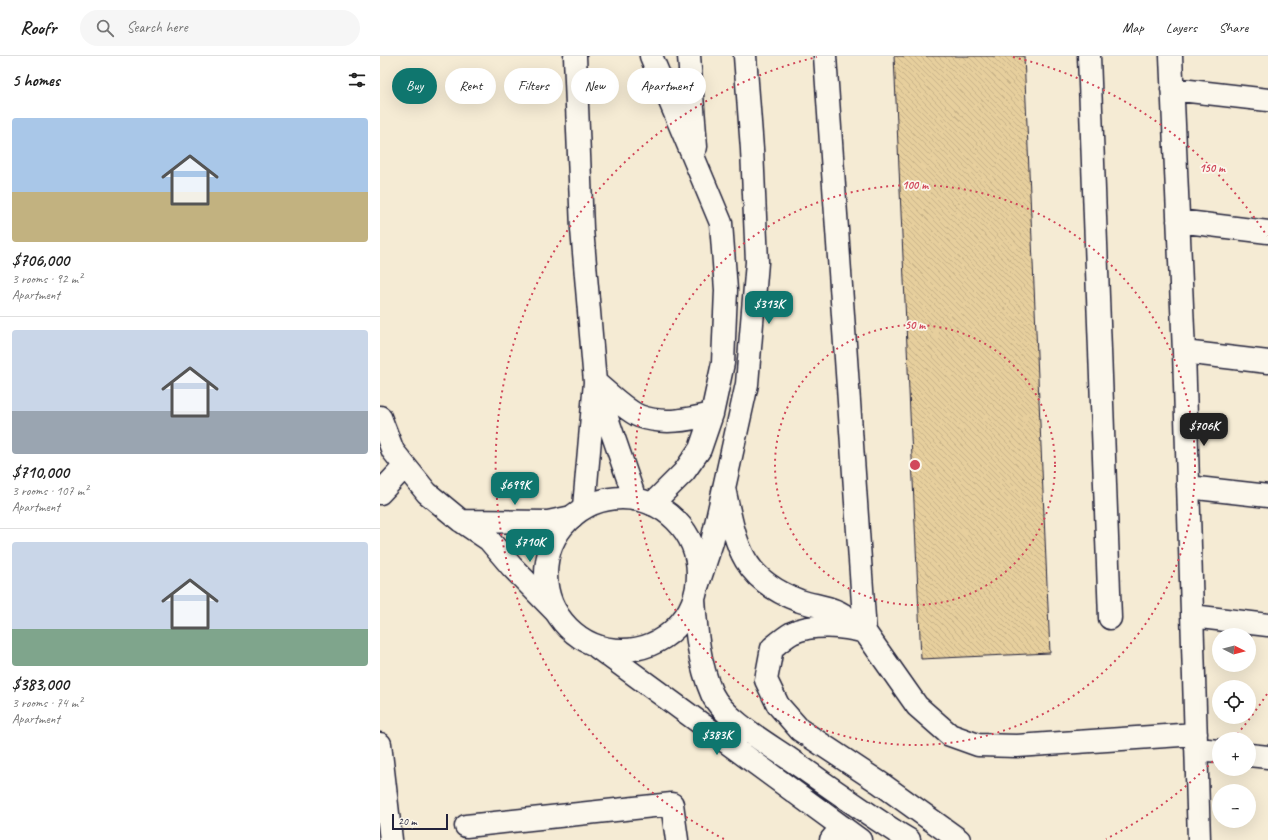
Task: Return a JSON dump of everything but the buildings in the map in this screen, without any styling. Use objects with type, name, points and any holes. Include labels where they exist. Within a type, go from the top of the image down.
[{"type":"street","points":[[556,612],[549,596],[546,579],[548,562],[552,545],[560,530],[578,512],[594,382],[582,229],[575,56]]},
{"type":"street","points":[[651,56],[656,68]]},
{"type":"street","points":[[660,56],[661,68]]},
{"type":"street","points":[[674,56],[678,120]]},
{"type":"street","points":[[689,56],[697,164]]},
{"type":"street","points":[[594,645],[620,651],[634,650],[660,640],[681,623],[696,591],[712,542],[747,384],[757,262],[752,149],[744,56]]},
{"type":"street","points":[[825,56],[865,632]]},
{"type":"street","points":[[1089,56],[1110,618]]},
{"type":"street","points":[[1171,56],[1184,352],[1199,840]]},
{"type":"street","points":[[1172,89],[1268,100]]},
{"type":"street","points":[[644,501],[684,472],[700,449],[712,414],[724,363],[726,290],[721,223],[671,104]]},
{"type":"street","points":[[1178,222],[1268,232]]},
{"type":"street","points":[[1184,352],[1268,362]]},
{"type":"street","points":[[594,382],[638,416],[662,421],[685,421],[712,414]]},
{"type":"street","points":[[594,382],[644,501]]},
{"type":"street","points":[[380,417],[393,451],[427,493],[461,521],[489,540],[512,567],[556,612],[566,626],[578,637],[594,645],[655,692],[754,761],[836,833],[860,840]]},
{"type":"street","points":[[380,493],[405,466]]},
{"type":"street","points":[[1188,487],[1268,496]]},
{"type":"street","points":[[724,488],[733,530],[740,550],[755,575],[771,587],[800,601],[837,611],[865,632],[917,706],[950,734],[978,745],[1017,746],[1196,741],[1212,748]]},
{"type":"street","points":[[461,521],[548,522],[618,498],[644,501],[666,512],[686,532],[696,557],[696,632],[703,667],[713,695],[734,720],[874,818],[909,840]]},
{"type":"street","points":[[1192,616],[1268,625]]},
{"type":"street","points":[[865,632],[852,629],[815,627],[793,633],[772,648],[766,680],[778,705],[800,730],[880,783],[959,840]]},
{"type":"street","points":[[380,744],[391,840]]},
{"type":"street","points":[[1256,756],[1268,757]]},
{"type":"street","points":[[466,826],[672,804],[676,840]]}]
